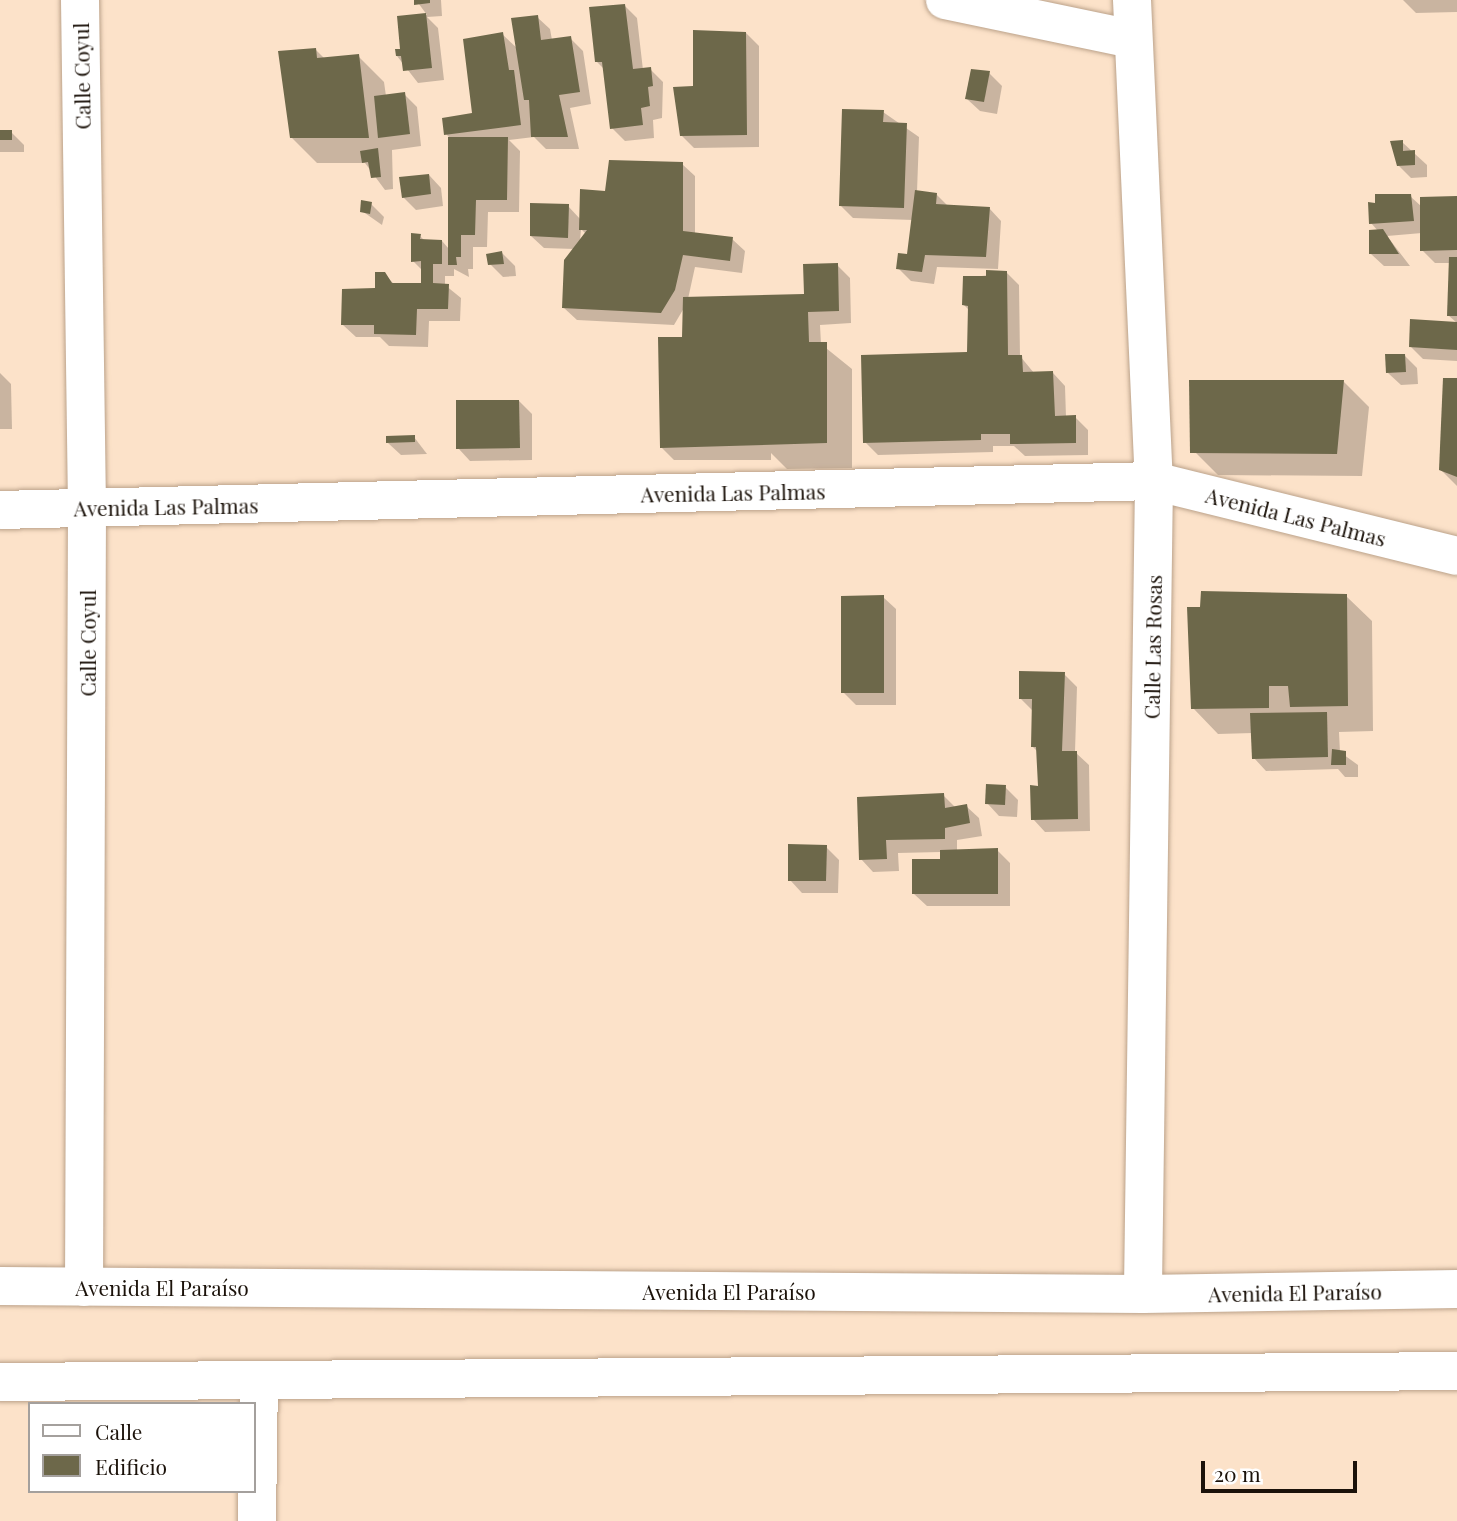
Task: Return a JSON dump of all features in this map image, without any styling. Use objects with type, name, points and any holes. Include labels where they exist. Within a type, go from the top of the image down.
[{"type":"street","name":"Calle Coyul","points":[[80,0],[88,509],[84,1287]]},
{"type":"street","points":[[946,0],[1132,39]]},
{"type":"street","name":"Calle Las Rosas","points":[[1132,0],[1154,481],[1143,1294]]},
{"type":"street","name":"Avenida Las Palmas","points":[[0,510],[1154,481],[1457,556]]},
{"type":"street","name":"Avenida El Paraíso","points":[[0,1286],[1143,1294],[1457,1289]]},
{"type":"street","points":[[0,1382],[259,1384],[1457,1371]]},
{"type":"street","points":[[257,1521],[259,1384]]},
{"type":"building","points":[[414,0],[430,0],[430,3],[414,5]]},
{"type":"building","points":[[625,4],[633,69],[651,67],[653,86],[648,87],[650,106],[641,108],[643,125],[610,129],[602,62],[595,62],[589,7]]},
{"type":"building","points":[[426,13],[432,68],[403,71],[401,56],[396,56],[395,49],[400,49],[397,16]]},
{"type":"building","points":[[538,15],[541,40],[571,36],[580,92],[559,95],[568,137],[531,137],[529,100],[524,100],[511,18]]},
{"type":"building","points":[[693,30],[746,32],[747,135],[680,136],[673,87],[693,86]]},
{"type":"building","points":[[503,32],[509,70],[514,70],[521,125],[444,135],[442,118],[472,113],[463,39]]},
{"type":"building","points":[[316,48],[317,58],[359,54],[369,138],[290,138],[278,51]]},
{"type":"building","points":[[971,69],[990,71],[984,102],[965,99]]},
{"type":"building","points":[[405,92],[410,134],[378,138],[374,96]]},
{"type":"building","points":[[842,109],[884,110],[883,122],[907,123],[904,208],[839,206]]},
{"type":"building","points":[[0,130],[12,130],[12,140],[0,140]]},
{"type":"building","points":[[448,137],[508,137],[507,200],[476,200],[475,235],[461,235],[461,257],[456,257],[457,265],[448,265]]},
{"type":"building","points":[[1403,140],[1403,151],[1415,150],[1415,165],[1397,166],[1390,141]]},
{"type":"building","points":[[378,148],[381,177],[371,178],[368,162],[362,163],[360,151]]},
{"type":"building","points":[[609,160],[683,162],[683,231],[733,237],[730,261],[683,255],[675,290],[661,313],[562,308],[564,260],[587,230],[579,230],[580,189],[605,191]]},
{"type":"building","points":[[429,174],[431,194],[402,198],[399,177]]},
{"type":"building","points":[[915,190],[937,193],[936,204],[990,207],[986,257],[925,255],[922,272],[896,269],[898,253],[907,254]]},
{"type":"building","points":[[1375,194],[1411,194],[1414,221],[1369,224],[1368,202],[1375,203]]},
{"type":"building","points":[[1457,196],[1457,250],[1420,251],[1420,197]]},
{"type":"building","points":[[361,200],[372,202],[370,214],[360,212]]},
{"type":"building","points":[[530,203],[569,204],[568,238],[530,236]]},
{"type":"building","points":[[1383,229],[1399,254],[1369,254],[1369,230]]},
{"type":"building","points":[[411,233],[421,234],[420,239],[442,240],[442,264],[433,264],[433,283],[449,284],[448,309],[417,309],[416,335],[374,334],[374,325],[341,325],[342,289],[375,288],[375,272],[385,272],[392,283],[421,283],[421,261],[411,262]]},
{"type":"building","points":[[502,251],[504,264],[488,265],[486,254]]},
{"type":"building","points":[[1449,257],[1457,257],[1457,316],[1447,316]]},
{"type":"building","points":[[838,263],[839,311],[808,312],[809,342],[827,342],[827,443],[660,448],[658,337],[682,337],[683,297],[804,294],[803,264]]},
{"type":"building","points":[[986,270],[1007,271],[1008,355],[1022,355],[1023,372],[1053,371],[1055,416],[1076,415],[1076,443],[1010,444],[1010,434],[981,434],[981,440],[863,443],[861,355],[967,352],[968,306],[962,305],[963,276],[986,276]]},
{"type":"building","points":[[1410,319],[1457,322],[1457,350],[1409,347]]},
{"type":"building","points":[[1385,354],[1405,354],[1406,372],[1386,373]]},
{"type":"building","points":[[1443,378],[1457,378],[1457,477],[1439,470]]},
{"type":"building","points":[[1189,380],[1344,380],[1337,454],[1190,453]]},
{"type":"building","points":[[456,400],[519,400],[520,448],[456,449]]},
{"type":"building","points":[[415,435],[415,442],[386,443],[386,436]]},
{"type":"building","points":[[1201,591],[1347,594],[1348,706],[1290,707],[1288,686],[1269,686],[1269,708],[1191,709],[1187,607],[1200,607]]},
{"type":"building","points":[[884,595],[884,693],[841,693],[841,596]]},
{"type":"building","points":[[1019,671],[1065,672],[1062,751],[1077,751],[1078,819],[1031,820],[1030,785],[1038,786],[1036,747],[1031,747],[1032,699],[1019,699]]},
{"type":"building","points":[[1327,712],[1328,757],[1252,759],[1250,713]]},
{"type":"building","points":[[1332,749],[1346,751],[1346,765],[1331,765]]},
{"type":"building","points":[[986,784],[1006,785],[1005,805],[985,804]]},
{"type":"building","points":[[944,793],[945,808],[967,804],[970,823],[945,828],[945,839],[886,840],[887,859],[859,860],[857,797]]},
{"type":"building","points":[[788,844],[827,845],[826,881],[788,881]]},
{"type":"building","points":[[998,848],[998,894],[912,894],[912,859],[940,859],[940,850]]}]
